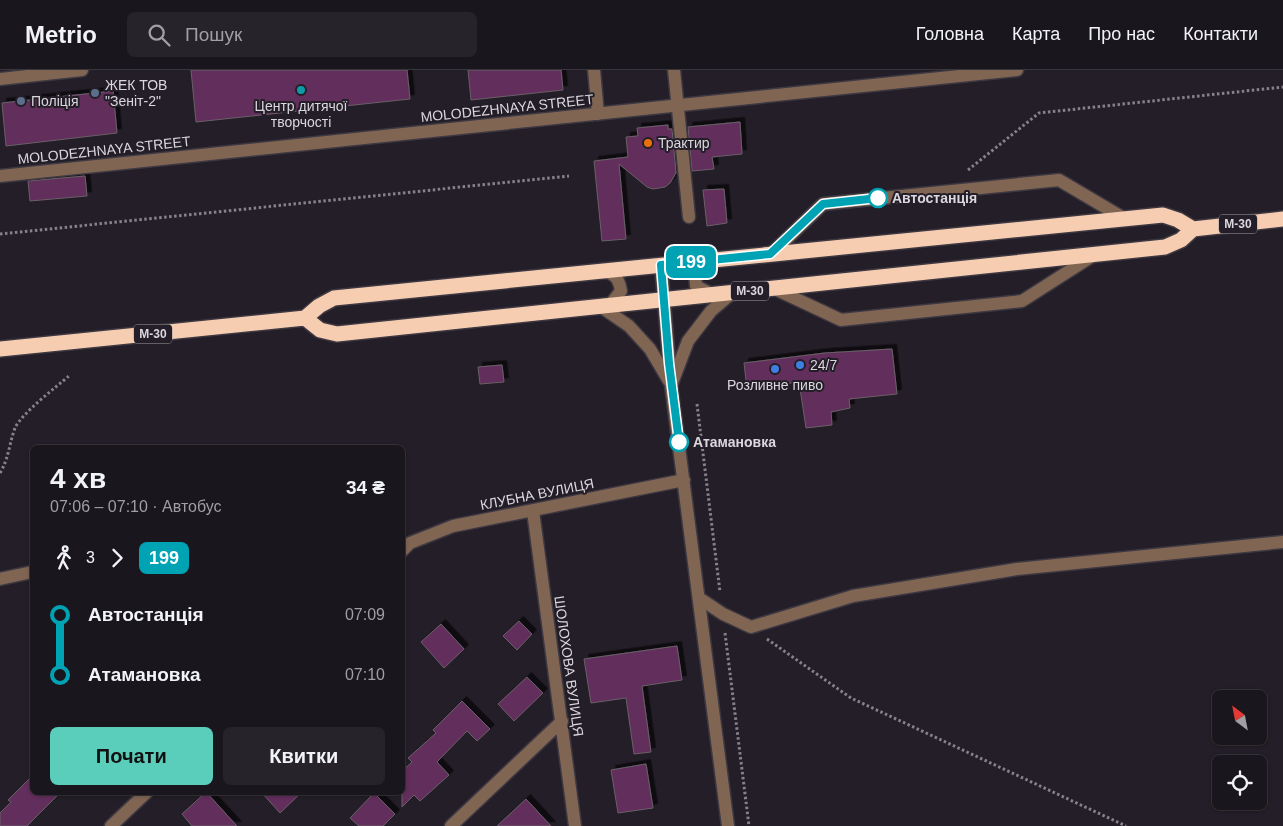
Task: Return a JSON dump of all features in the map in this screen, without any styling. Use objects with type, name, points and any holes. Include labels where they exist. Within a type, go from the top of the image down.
[{"type":"highway","points":[[305,318],[319,306],[334,298],[709,260],[1163,215],[1178,220],[1192,229]]},
{"type":"highway","name":"М-30","points":[[0,349],[305,318],[320,330],[337,334],[1166,247],[1182,240],[1192,229],[1283,219]]},
{"type":"street","points":[[0,79],[82,70]]},
{"type":"street","points":[[594,70],[598,114]]},
{"type":"street","points":[[674,70],[689,217]]},
{"type":"street","name":"MOLODEZHNAYA STREET","points":[[0,176],[1017,70]]},
{"type":"street","points":[[770,254],[823,204],[1059,180],[1125,219]]},
{"type":"street","points":[[775,289],[841,320],[1022,301],[1094,255]]},
{"type":"street","points":[[709,260],[695,272],[696,286],[714,295]]},
{"type":"street","points":[[661,265],[671,385],[728,826]]},
{"type":"street","points":[[606,271],[615,275],[619,280],[621,291],[605,306],[629,326],[650,349],[671,385]]},
{"type":"street","points":[[671,385],[688,341],[711,311],[732,293]]},
{"type":"street","name":"КЛУБНА ВУЛИЦЯ","points":[[405,548],[410,544],[453,526],[684,480]]},
{"type":"street","name":"ШОЛОХОВА ВУЛИЦЯ","points":[[533,511],[575,826]]},
{"type":"street","points":[[699,598],[723,614],[751,627],[853,596],[1017,569],[1283,542]]},
{"type":"street","points":[[0,579],[30,572]]},
{"type":"street","points":[[451,826],[562,721]]},
{"type":"street","points":[[112,826],[144,795]]},
{"type":"path","points":[[968,170],[1039,113],[1283,87]]},
{"type":"path","points":[[0,234],[569,176]]},
{"type":"path","points":[[0,474],[6,462],[16,427],[34,406],[69,376]]},
{"type":"path","points":[[751,627],[852,698],[1126,826]]},
{"type":"building","name":"Центр дитячої творчості","points":[[191,70],[407,70],[410,99],[196,122]]},
{"type":"building","points":[[468,70],[561,70],[563,90],[471,100]]},
{"type":"building","points":[[113,91],[117,133],[6,146],[2,103]]},
{"type":"building","points":[[740,122],[742,154],[712,157],[714,169],[692,171],[688,127]]},
{"type":"building","points":[[668,125],[668,129],[672,129],[676,173],[665,187],[653,189],[647,187],[619,164],[626,239],[602,241],[594,161],[628,157],[626,137],[638,136],[637,128]]},
{"type":"building","points":[[85,176],[87,196],[30,201],[28,181]]},
{"type":"building","points":[[724,189],[727,223],[707,226],[703,190]]},
{"type":"building","points":[[892,349],[897,394],[849,399],[850,408],[831,412],[832,425],[806,428],[799,382],[747,389],[744,363],[825,353]]},
{"type":"building","points":[[502,365],[504,382],[480,384],[478,367]]},
{"type":"building","points":[[519,621],[532,634],[517,650],[503,636]]},
{"type":"building","points":[[441,624],[464,649],[444,668],[421,642]]},
{"type":"building","points":[[677,646],[682,680],[642,686],[651,752],[634,754],[626,698],[591,703],[584,659]]},
{"type":"building","points":[[527,677],[543,693],[514,721],[498,704]]},
{"type":"building","points":[[462,701],[490,729],[477,741],[467,731],[437,762],[449,775],[420,801],[414,795],[402,807],[402,795],[405,795],[405,768],[412,762],[408,758],[436,733],[433,730]]},
{"type":"building","points":[[646,764],[653,808],[618,813],[611,770]]},
{"type":"building","points":[[30,778],[30,795],[58,795],[27,826],[0,826],[0,813],[11,802],[8,800]]},
{"type":"building","points":[[203,795],[209,795],[237,826],[192,826],[182,814]]},
{"type":"building","points":[[264,795],[299,795],[280,813]]},
{"type":"building","points":[[372,795],[376,795],[395,814],[383,826],[359,826],[350,818]]},
{"type":"building","points":[[526,799],[551,826],[497,826]]},
{"type":"bus line","name":"199","points":[[679,442],[669,363],[661,265],[770,254],[823,204],[878,198]]},
{"type":"place","name":"Центр дитячої творчості","points":[[301,90]]},
{"type":"place","name":"ЖЕК ТОВ \"Зеніт-2\"","points":[[95,93]]},
{"type":"place","name":"Поліція","points":[[21,101]]},
{"type":"place","name":"Трактир","points":[[648,143]]},
{"type":"place","name":"Автостанція","points":[[878,198]]},
{"type":"place","name":"24/7","points":[[800,365]]},
{"type":"place","name":"Розливне пиво","points":[[775,369]]},
{"type":"place","name":"Атамановка","points":[[679,442]]}]
